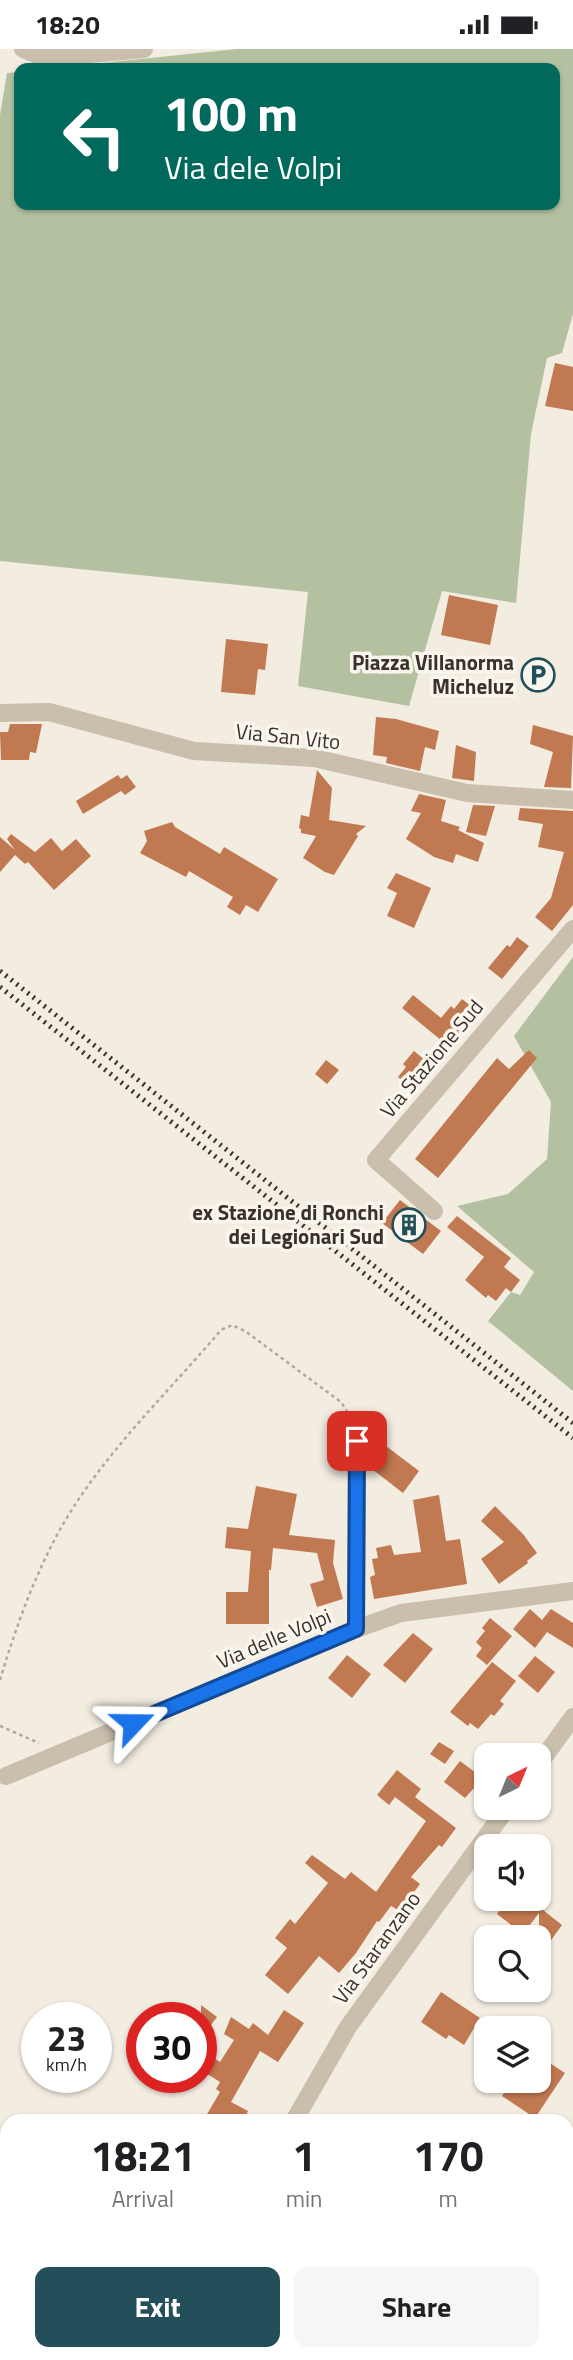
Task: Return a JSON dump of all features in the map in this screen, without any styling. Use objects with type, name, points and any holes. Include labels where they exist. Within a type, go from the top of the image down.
[{"type":"street","points":[[23,49],[44,58],[144,49]]},
{"type":"street","name":"Via San Vito","points":[[0,712],[49,712],[194,751],[314,758],[467,793],[573,800]]},
{"type":"street","name":"Via Stazione Sud","points":[[434,1211],[376,1160],[573,929]]},
{"type":"street","points":[[356,1629],[357,1441]]},
{"type":"street","name":"Via delle Volpi","points":[[6,1776],[356,1629],[401,1613],[573,1591]]},
{"type":"street","points":[[551,1747],[573,1717]]},
{"type":"street","name":"Via Staranzano","points":[[298,2114],[348,2027],[498,1820]]},
{"type":"path","points":[[0,1680],[27,1597],[58,1534],[97,1474],[221,1330],[232,1325],[245,1331],[324,1388],[341,1402],[354,1424],[357,1441]]},
{"type":"path","points":[[0,1726],[49,1748],[65,1751]]},
{"type":"green space","points":[[237,49],[573,49],[573,314],[562,353],[547,358],[531,434],[516,603],[442,591],[409,706],[298,686],[308,592],[0,561],[0,115],[7,73],[14,72],[14,210],[560,210],[560,63],[102,63]]},
{"type":"green space","points":[[573,957],[573,1391],[488,1321],[511,1292],[520,1295],[534,1272],[457,1206],[508,1194],[547,1159],[551,1102],[514,1036]]},
{"type":"building","points":[[555,363],[573,367],[573,411],[545,406]]},
{"type":"building","points":[[449,595],[498,605],[490,645],[441,635]]},
{"type":"building","points":[[226,639],[268,644],[265,670],[258,669],[255,695],[221,692]]},
{"type":"building","points":[[376,717],[396,719],[439,731],[435,750],[425,747],[420,771],[386,763],[387,757],[373,755]]},
{"type":"building","points":[[10,724],[42,724],[36,753],[30,752],[29,760],[1,760],[0,732],[8,732]]},
{"type":"building","points":[[533,725],[573,736],[571,788],[544,787],[553,752],[530,744]]},
{"type":"building","points":[[456,745],[476,752],[474,781],[452,778]]},
{"type":"building","points":[[317,770],[332,788],[329,820],[366,826],[356,834],[358,836],[334,875],[303,858],[316,836],[301,833],[299,828],[301,815],[309,817]]},
{"type":"building","points":[[118,775],[121,779],[127,775],[136,787],[125,795],[121,791],[83,814],[76,801]]},
{"type":"building","points":[[419,794],[446,800],[441,821],[460,827],[458,830],[484,843],[478,862],[456,854],[453,863],[434,857],[406,839],[421,813],[411,811]]},
{"type":"building","points":[[473,805],[495,806],[486,836],[466,832]]},
{"type":"building","points":[[520,808],[573,811],[573,905],[552,931],[535,917],[551,898],[564,852],[538,847],[543,824],[518,820]]},
{"type":"building","points":[[172,822],[175,827],[220,854],[224,847],[278,879],[258,912],[246,905],[240,915],[227,907],[233,897],[189,871],[186,877],[140,853],[147,841],[144,831]]},
{"type":"building","points":[[11,834],[35,852],[51,838],[62,851],[76,839],[91,856],[54,890],[28,862],[25,864],[15,855],[0,872],[0,837],[15,850],[7,839]]},
{"type":"building","points":[[396,873],[431,888],[414,928],[387,916],[397,893],[387,888]]},
{"type":"building","points":[[517,937],[529,946],[502,979],[488,968]]},
{"type":"building","points":[[413,995],[441,1018],[451,1006],[454,1009],[462,999],[477,1011],[448,1046],[402,1008]]},
{"type":"building","points":[[529,1050],[537,1058],[438,1178],[415,1159],[497,1058],[509,1069]]},
{"type":"building","points":[[414,1051],[431,1065],[412,1089],[398,1077],[406,1067],[403,1064]]},
{"type":"building","points":[[326,1060],[339,1070],[327,1084],[315,1074]]},
{"type":"building","name":"ex Stazione di Ronchi dei Legionari Sud","points":[[400,1200],[441,1231],[423,1254],[382,1223]]},
{"type":"building","points":[[457,1216],[511,1258],[504,1267],[520,1280],[511,1292],[506,1288],[496,1301],[488,1295],[486,1298],[465,1280],[484,1257],[447,1227]]},
{"type":"building","points":[[386,1446],[419,1471],[403,1493],[372,1469]]},
{"type":"building","points":[[256,1486],[297,1494],[289,1535],[335,1540],[333,1563],[343,1599],[317,1607],[310,1584],[324,1580],[317,1553],[273,1548],[269,1570],[269,1624],[226,1624],[226,1592],[248,1592],[251,1551],[225,1548],[227,1527],[248,1529]]},
{"type":"building","points":[[439,1495],[446,1541],[460,1539],[467,1584],[374,1599],[370,1577],[375,1575],[372,1559],[378,1558],[376,1548],[391,1545],[394,1555],[421,1552],[413,1500]]},
{"type":"building","points":[[495,1506],[523,1534],[537,1553],[499,1584],[481,1559],[504,1542],[481,1521]]},
{"type":"building","points":[[530,1609],[542,1620],[551,1609],[573,1623],[573,1648],[547,1632],[535,1648],[513,1629]]},
{"type":"building","points":[[490,1618],[512,1636],[487,1665],[476,1656],[482,1648],[476,1642],[485,1631],[482,1628]]},
{"type":"building","points":[[413,1633],[433,1649],[405,1683],[383,1665]]},
{"type":"building","points":[[347,1655],[371,1674],[352,1698],[328,1678]]},
{"type":"building","points":[[535,1656],[555,1672],[538,1693],[518,1676]]},
{"type":"building","points":[[492,1662],[516,1681],[500,1701],[504,1704],[478,1729],[470,1723],[468,1726],[450,1712]]},
{"type":"building","points":[[439,1742],[454,1751],[445,1764],[430,1754]]},
{"type":"building","points":[[460,1761],[474,1771],[474,1788],[465,1798],[444,1782]]},
{"type":"building","points":[[397,1770],[421,1789],[415,1797],[456,1828],[442,1847],[439,1845],[411,1877],[420,1884],[400,1911],[391,1906],[339,1973],[319,1956],[288,1994],[265,1975],[287,1948],[275,1938],[290,1919],[295,1924],[328,1883],[305,1863],[312,1855],[345,1879],[351,1872],[376,1892],[426,1821],[395,1797],[389,1805],[377,1795]]},
{"type":"building","points":[[499,1911],[544,1911],[562,1925],[551,1940],[551,1925],[539,1925],[539,1913],[530,1925],[511,1925],[497,1914]]},
{"type":"building","points":[[441,1992],[477,2016],[474,2016],[474,2028],[464,2045],[449,2035],[446,2039],[421,2022]]},
{"type":"building","points":[[284,2010],[304,2023],[278,2062],[260,2051],[231,2102],[248,2111],[246,2114],[207,2114],[220,2092],[217,2090],[220,2082],[217,2080],[217,2060],[220,2062],[234,2040],[224,2034],[231,2017],[249,2029],[253,2023],[268,2035]]},
{"type":"building","points":[[551,2064],[565,2073],[538,2114],[529,2114],[502,2096],[504,2093],[551,2093]]},
{"type":"railway","points":[[0,971],[573,1423]]},
{"type":"railway","points":[[0,987],[573,1438]]},
{"type":"place","name":"Piazza Villanorma Micheluz","points":[[538,675]]},
{"type":"place","name":"ex Stazione di Ronchi dei Legionari Sud","points":[[409,1225]]},
{"type":"route","points":[[133,1723],[356,1629],[357,1441]]}]
